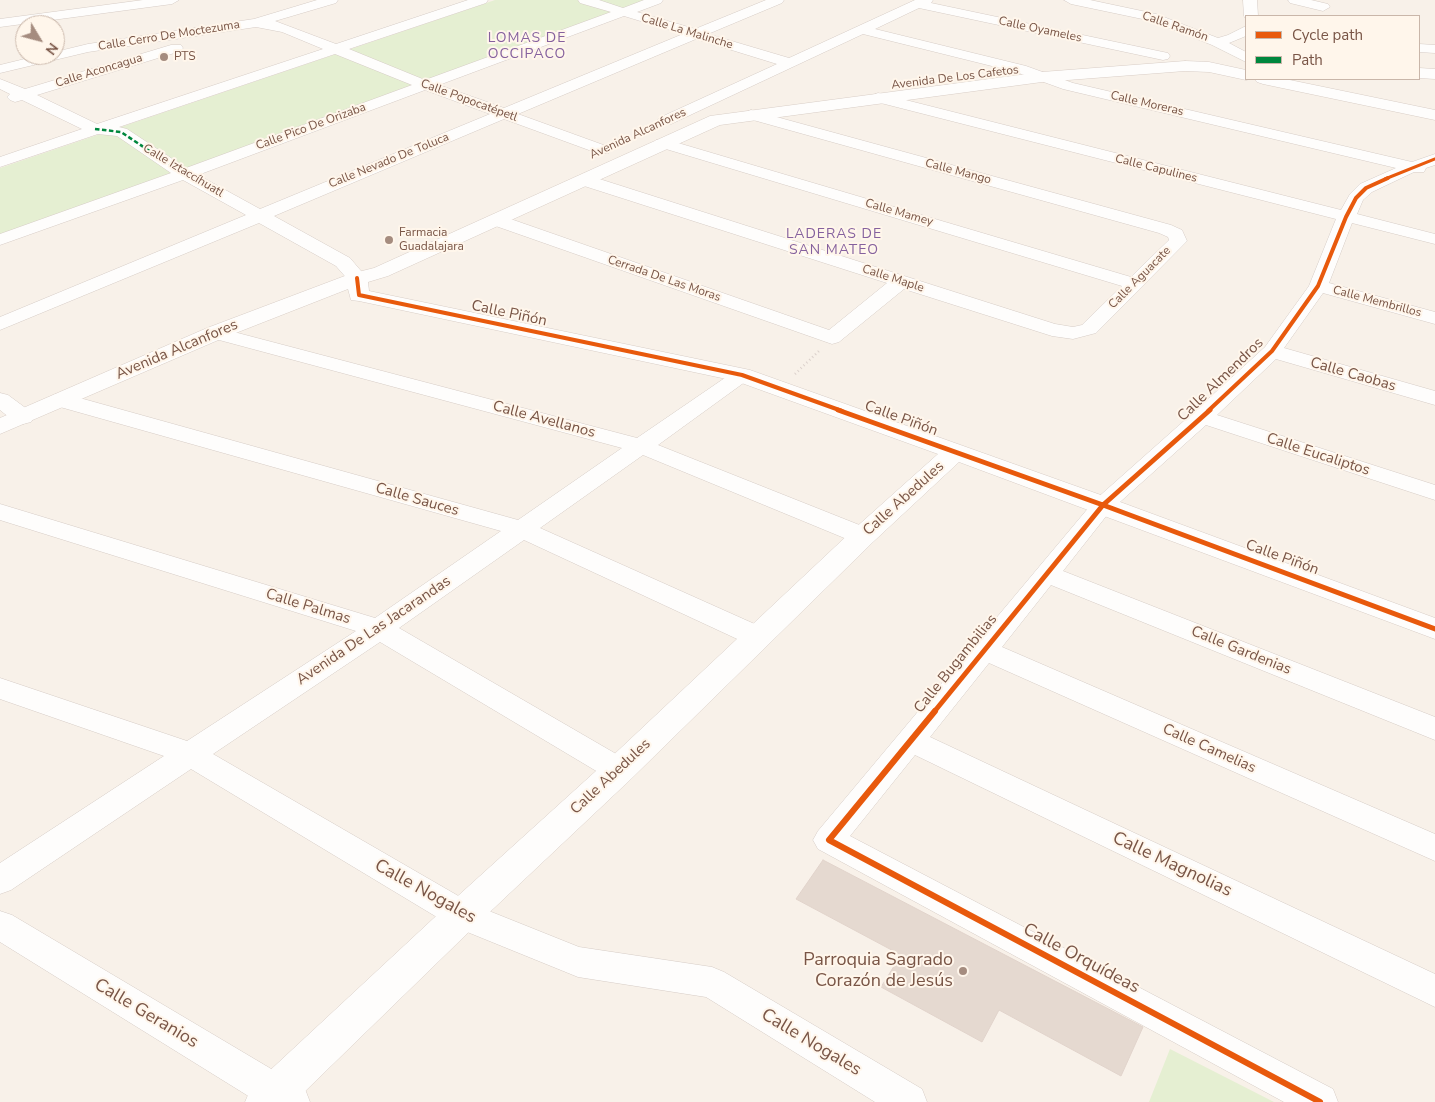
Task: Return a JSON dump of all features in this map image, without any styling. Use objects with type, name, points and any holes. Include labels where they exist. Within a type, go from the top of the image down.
[{"type":"street","points":[[0,24],[172,0]]},
{"type":"street","points":[[256,23],[331,0]]},
{"type":"street","points":[[0,162],[481,0]]},
{"type":"street","name":"Calle La Malinche","points":[[585,0],[790,63]]},
{"type":"street","name":"Calle Pico De Orizaba","points":[[0,240],[656,0]]},
{"type":"street","name":"Calle Nevado De Toluca","points":[[0,324],[777,0]]},
{"type":"street","name":"Calle Ramón","points":[[1071,0],[1156,18],[1217,42],[1245,57]]},
{"type":"street","points":[[1250,0],[1251,15]]},
{"type":"street","points":[[1295,0],[1324,7]]},
{"type":"street","name":"Avenida Alcanfores","points":[[648,130],[922,2]]},
{"type":"street","name":"Calle Oyameles","points":[[922,2],[1163,56]]},
{"type":"street","name":"Calle Cerro De Moctezuma","points":[[0,69],[88,48],[256,23],[287,29],[336,49]]},
{"type":"street","name":"Calle Aconcagua","points":[[0,102],[256,23]]},
{"type":"street","name":"Calle Moreras","points":[[862,30],[1021,69],[1068,86],[1435,172]]},
{"type":"street","points":[[1217,42],[1234,38],[1245,31]]},
{"type":"street","points":[[1420,48],[1435,49]]},
{"type":"street","name":"Calle Popocatépetl","points":[[336,49],[425,85],[603,150]]},
{"type":"street","name":"Avenida De Los Cafetos","points":[[666,121],[703,111],[734,106],[1082,62],[1163,56],[1245,58]]},
{"type":"street","name":"Avenida De Los Cafetos","points":[[692,130],[716,120],[1042,77],[1185,66],[1209,67],[1245,75]]},
{"type":"street","points":[[1420,73],[1435,74]]},
{"type":"street","points":[[1268,80],[1435,115]]},
{"type":"street","name":"Calle Iztaccíhuatl","points":[[0,83],[95,129],[121,132],[184,174],[343,262],[357,278]]},
{"type":"street","name":"Calle Capulines","points":[[878,98],[1435,239]]},
{"type":"street","name":"Calle Mango","points":[[751,115],[1164,229]]},
{"type":"street","points":[[666,121],[692,130]]},
{"type":"street","name":"Avenida Alcanfores","points":[[0,427],[215,333],[357,278],[382,272],[692,130]]},
{"type":"street","name":"Avenida Alcanfores","points":[[357,278],[369,265],[621,142]]},
{"type":"street","name":"Calle Mamey","points":[[662,143],[1136,284]]},
{"type":"street","name":"Calle Almendros","points":[[1103,505],[1202,417],[1272,351],[1318,286],[1346,217],[1356,198],[1366,188],[1412,167],[1435,159]]},
{"type":"street","name":"Calle Maple","points":[[584,180],[1052,330],[1073,333],[1089,329]]},
{"type":"street","name":"Cerrada De Las Moras","points":[[496,220],[832,338]]},
{"type":"street","name":"Calle Aguacate","points":[[1089,329],[1178,241],[1176,234],[1164,229]]},
{"type":"street","name":"Calle Piñón","points":[[357,278],[359,295],[742,375],[1103,505],[1435,629]]},
{"type":"street","points":[[832,338],[901,282]]},
{"type":"street","name":"Calle Membrillos","points":[[1318,286],[1435,318]]},
{"type":"street","name":"Calle Avellanos","points":[[215,333],[641,446],[863,536]]},
{"type":"street","name":"Calle Caobas","points":[[1272,351],[1435,398]]},
{"type":"street","name":"Avenida De Las Jacarandas","points":[[0,880],[379,629],[742,375]]},
{"type":"street","points":[[0,400],[23,417]]},
{"type":"street","name":"Calle Sauces","points":[[61,400],[522,529],[758,637]]},
{"type":"street","name":"Calle Eucaliptos","points":[[1202,417],[1435,493]]},
{"type":"street","name":"Calle Abedules","points":[[278,1099],[462,915],[619,770],[863,536],[955,452]]},
{"type":"street","name":"Calle Bugambilias","points":[[829,840],[1103,505]]},
{"type":"street","name":"Calle Palmas","points":[[0,512],[379,629],[619,770]]},
{"type":"street","name":"Calle Gardenias","points":[[1047,574],[1435,729]]},
{"type":"street","name":"Calle Camelias","points":[[984,650],[1435,848]]},
{"type":"street","name":"Calle Nogales","points":[[0,688],[190,754],[462,915],[578,962],[712,983],[909,1102]]},
{"type":"street","name":"Calle Magnolias","points":[[910,740],[1435,991]]},
{"type":"street","name":"Calle Orquídeas","points":[[829,840],[1320,1102]]},
{"type":"street","name":"Calle Geranios","points":[[0,925],[278,1099]]},
{"type":"path","points":[[780,389],[832,338]]},
{"type":"green space","points":[[495,0],[649,0],[0,239],[0,168]]},
{"type":"green space","points":[[1170,1049],[1274,1102],[1149,1102]]},
{"type":"building","name":"Parroquia Sagrado Corazón de Jesús","points":[[823,860],[1143,1027],[1121,1076],[999,1010],[982,1042],[881,987],[901,955],[796,899]]},
{"type":"marked path","points":[[95,129],[121,132],[184,174]]},
{"type":"cycle path","points":[[1320,1102],[829,840],[1103,505],[1202,417],[1272,351],[1318,286],[1346,217],[1356,198],[1366,188],[1412,167],[1435,159]]},
{"type":"cycle path","points":[[357,278],[359,295],[742,375],[1103,505],[1435,629]]},
{"type":"place","name":"PTS","points":[[164,57]]},
{"type":"place","name":"Farmacia Guadalajara","points":[[389,240]]},
{"type":"place","name":"Parroquia Sagrado Corazón de Jesús","points":[[963,971]]},
{"type":"district","name":"LOMAS DE OCCIPACO","points":[[527,48]]},
{"type":"district","name":"LADERAS DE SAN MATEO","points":[[834,244]]}]
